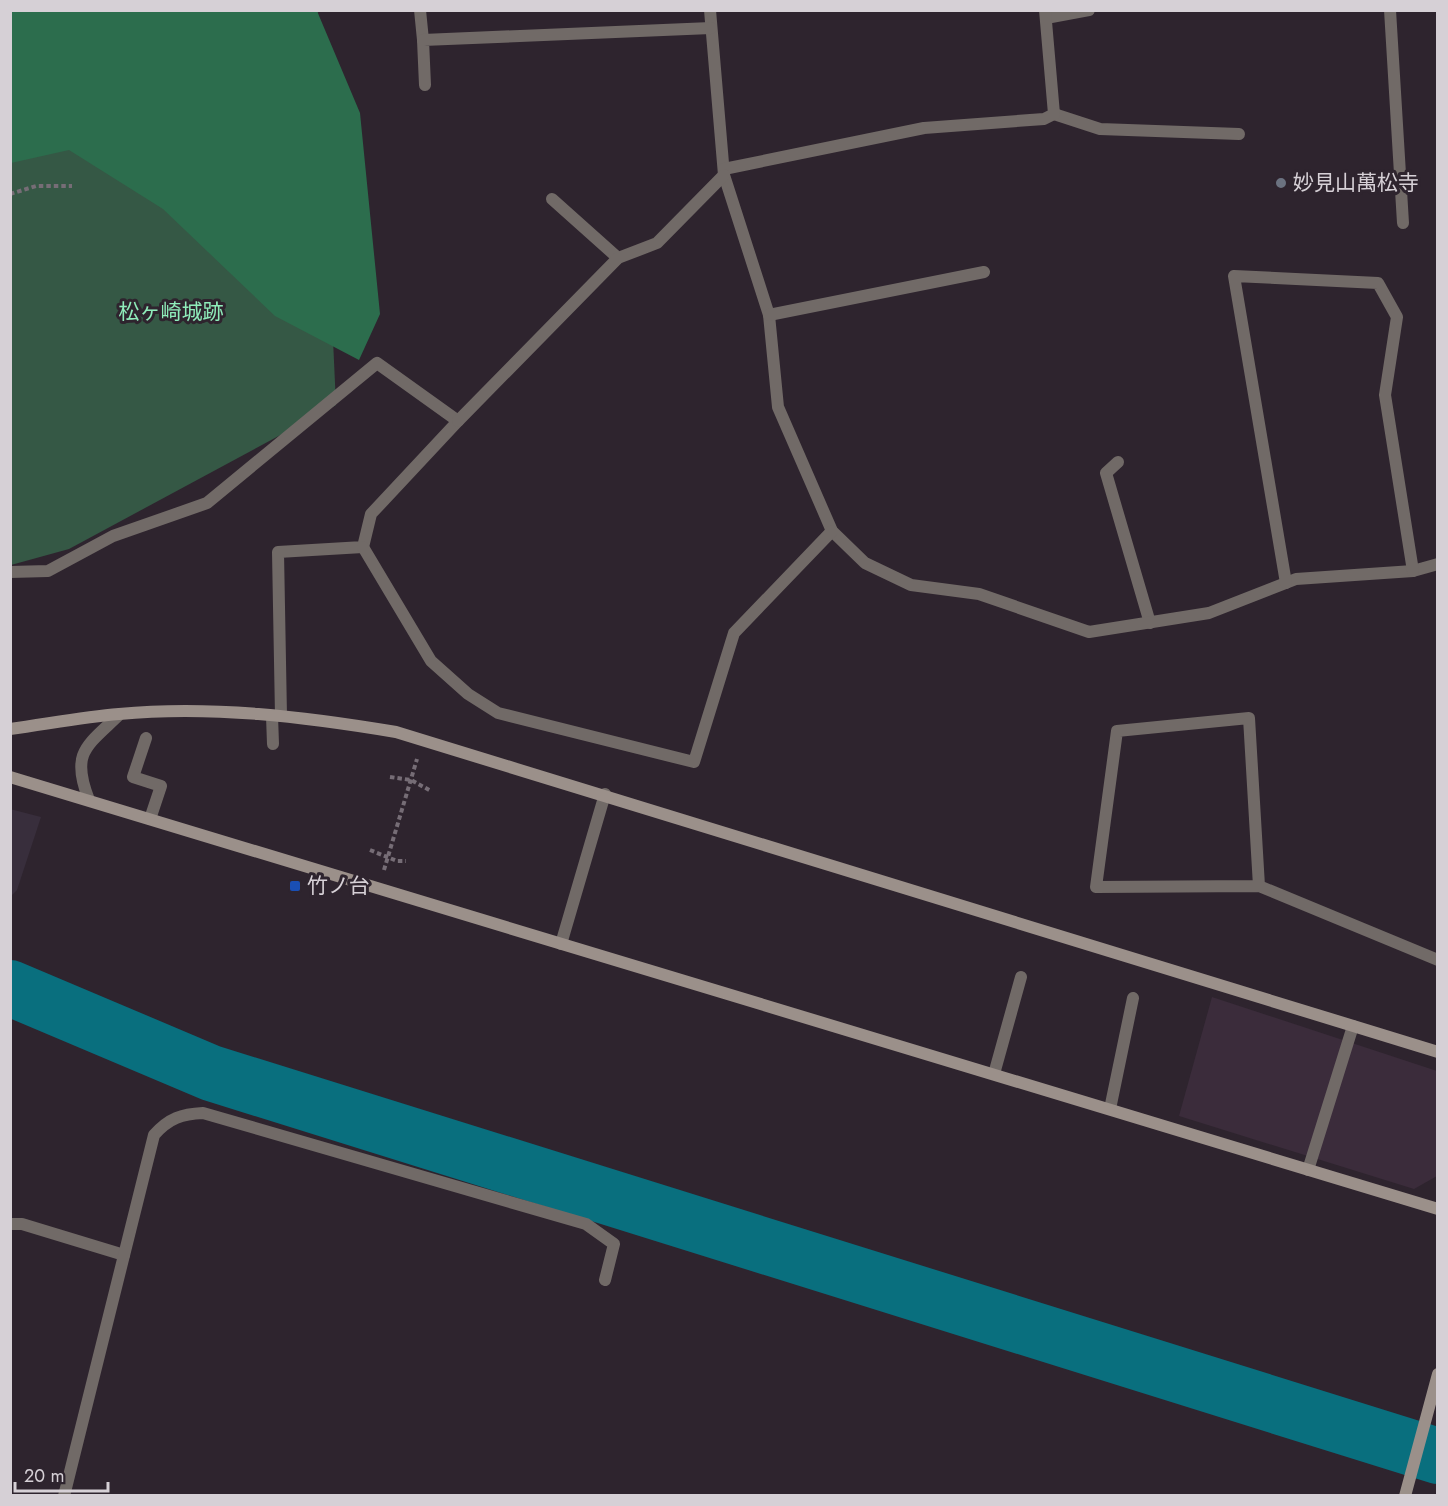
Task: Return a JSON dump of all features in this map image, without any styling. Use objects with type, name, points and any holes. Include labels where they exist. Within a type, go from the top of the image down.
[{"type":"street","points":[[420,10],[425,85]]},
{"type":"street","points":[[710,10],[724,172],[769,315],[778,407],[831,531],[865,563],[911,585],[979,594],[1089,632],[1209,613],[1296,579],[1413,571],[1437,564]]},
{"type":"street","points":[[1054,114],[1046,14],[1089,10]]},
{"type":"street","points":[[1390,10],[1403,223]]},
{"type":"street","points":[[423,40],[711,28]]},
{"type":"street","points":[[831,531],[734,633],[694,762],[498,713],[468,694],[431,661],[363,547],[371,514],[458,421],[618,258],[657,243],[724,172],[924,128],[1044,119],[1054,114],[1100,129],[1239,134]]},
{"type":"street","points":[[552,200],[618,258]]},
{"type":"street","points":[[769,315],[984,272]]},
{"type":"street","points":[[1286,583],[1234,276],[1378,283],[1397,317],[1385,395],[1413,571]]},
{"type":"street","points":[[10,572],[48,571],[112,536],[207,503],[377,363],[458,421]]},
{"type":"street","points":[[1118,462],[1106,473],[1150,623]]},
{"type":"street","points":[[273,744],[277,716],[278,552],[363,547]]},
{"type":"street","points":[[10,729],[120,714],[199,711],[277,716],[370,727],[424,738],[1437,1052]]},
{"type":"street","points":[[89,800],[79,775],[82,754],[120,714]]},
{"type":"street","points":[[1259,886],[1249,718],[1117,731],[1096,887],[1259,886],[1437,960]]},
{"type":"street","points":[[146,738],[133,777],[160,786],[150,819]]},
{"type":"street","points":[[10,777],[1437,1209]]},
{"type":"street","points":[[561,944],[605,794]]},
{"type":"street","points":[[993,1074],[1021,977]]},
{"type":"street","points":[[1110,1109],[1132,998]]},
{"type":"street","points":[[1308,1170],[1353,1026]]},
{"type":"street","points":[[64,1496],[154,1135],[165,1123],[182,1114],[203,1113],[586,1224],[614,1244],[605,1280]]},
{"type":"street","points":[[10,1224],[22,1224],[124,1255]]},
{"type":"street","points":[[1405,1496],[1424,1425],[1432,1413],[1437,1374]]},
{"type":"path","points":[[10,194],[36,186],[72,186]]},
{"type":"path","points":[[382,876],[420,751]]},
{"type":"path","points":[[390,777],[411,780],[430,791]]},
{"type":"path","points":[[370,850],[389,858],[406,861]]},
{"type":"shaded area","points":[[10,809],[41,817],[17,890],[11,896]]},
{"type":"shaded area","points":[[1212,997],[1437,1071],[1437,1176],[1414,1189],[1179,1116]]},
{"type":"green space","points":[[10,11],[317,11],[360,113],[380,314],[359,360],[275,316],[163,209],[69,150],[11,163]]},
{"type":"green space","name":"松ヶ崎城跡","points":[[11,11],[318,11],[336,405],[69,549],[11,565]]},
{"type":"waterway","points":[[10,988],[211,1073],[1438,1456]]},
{"type":"place","name":"妙見山萬松寺","points":[[1281,183]]},
{"type":"place","name":"竹ノ台","points":[[295,886]]}]
